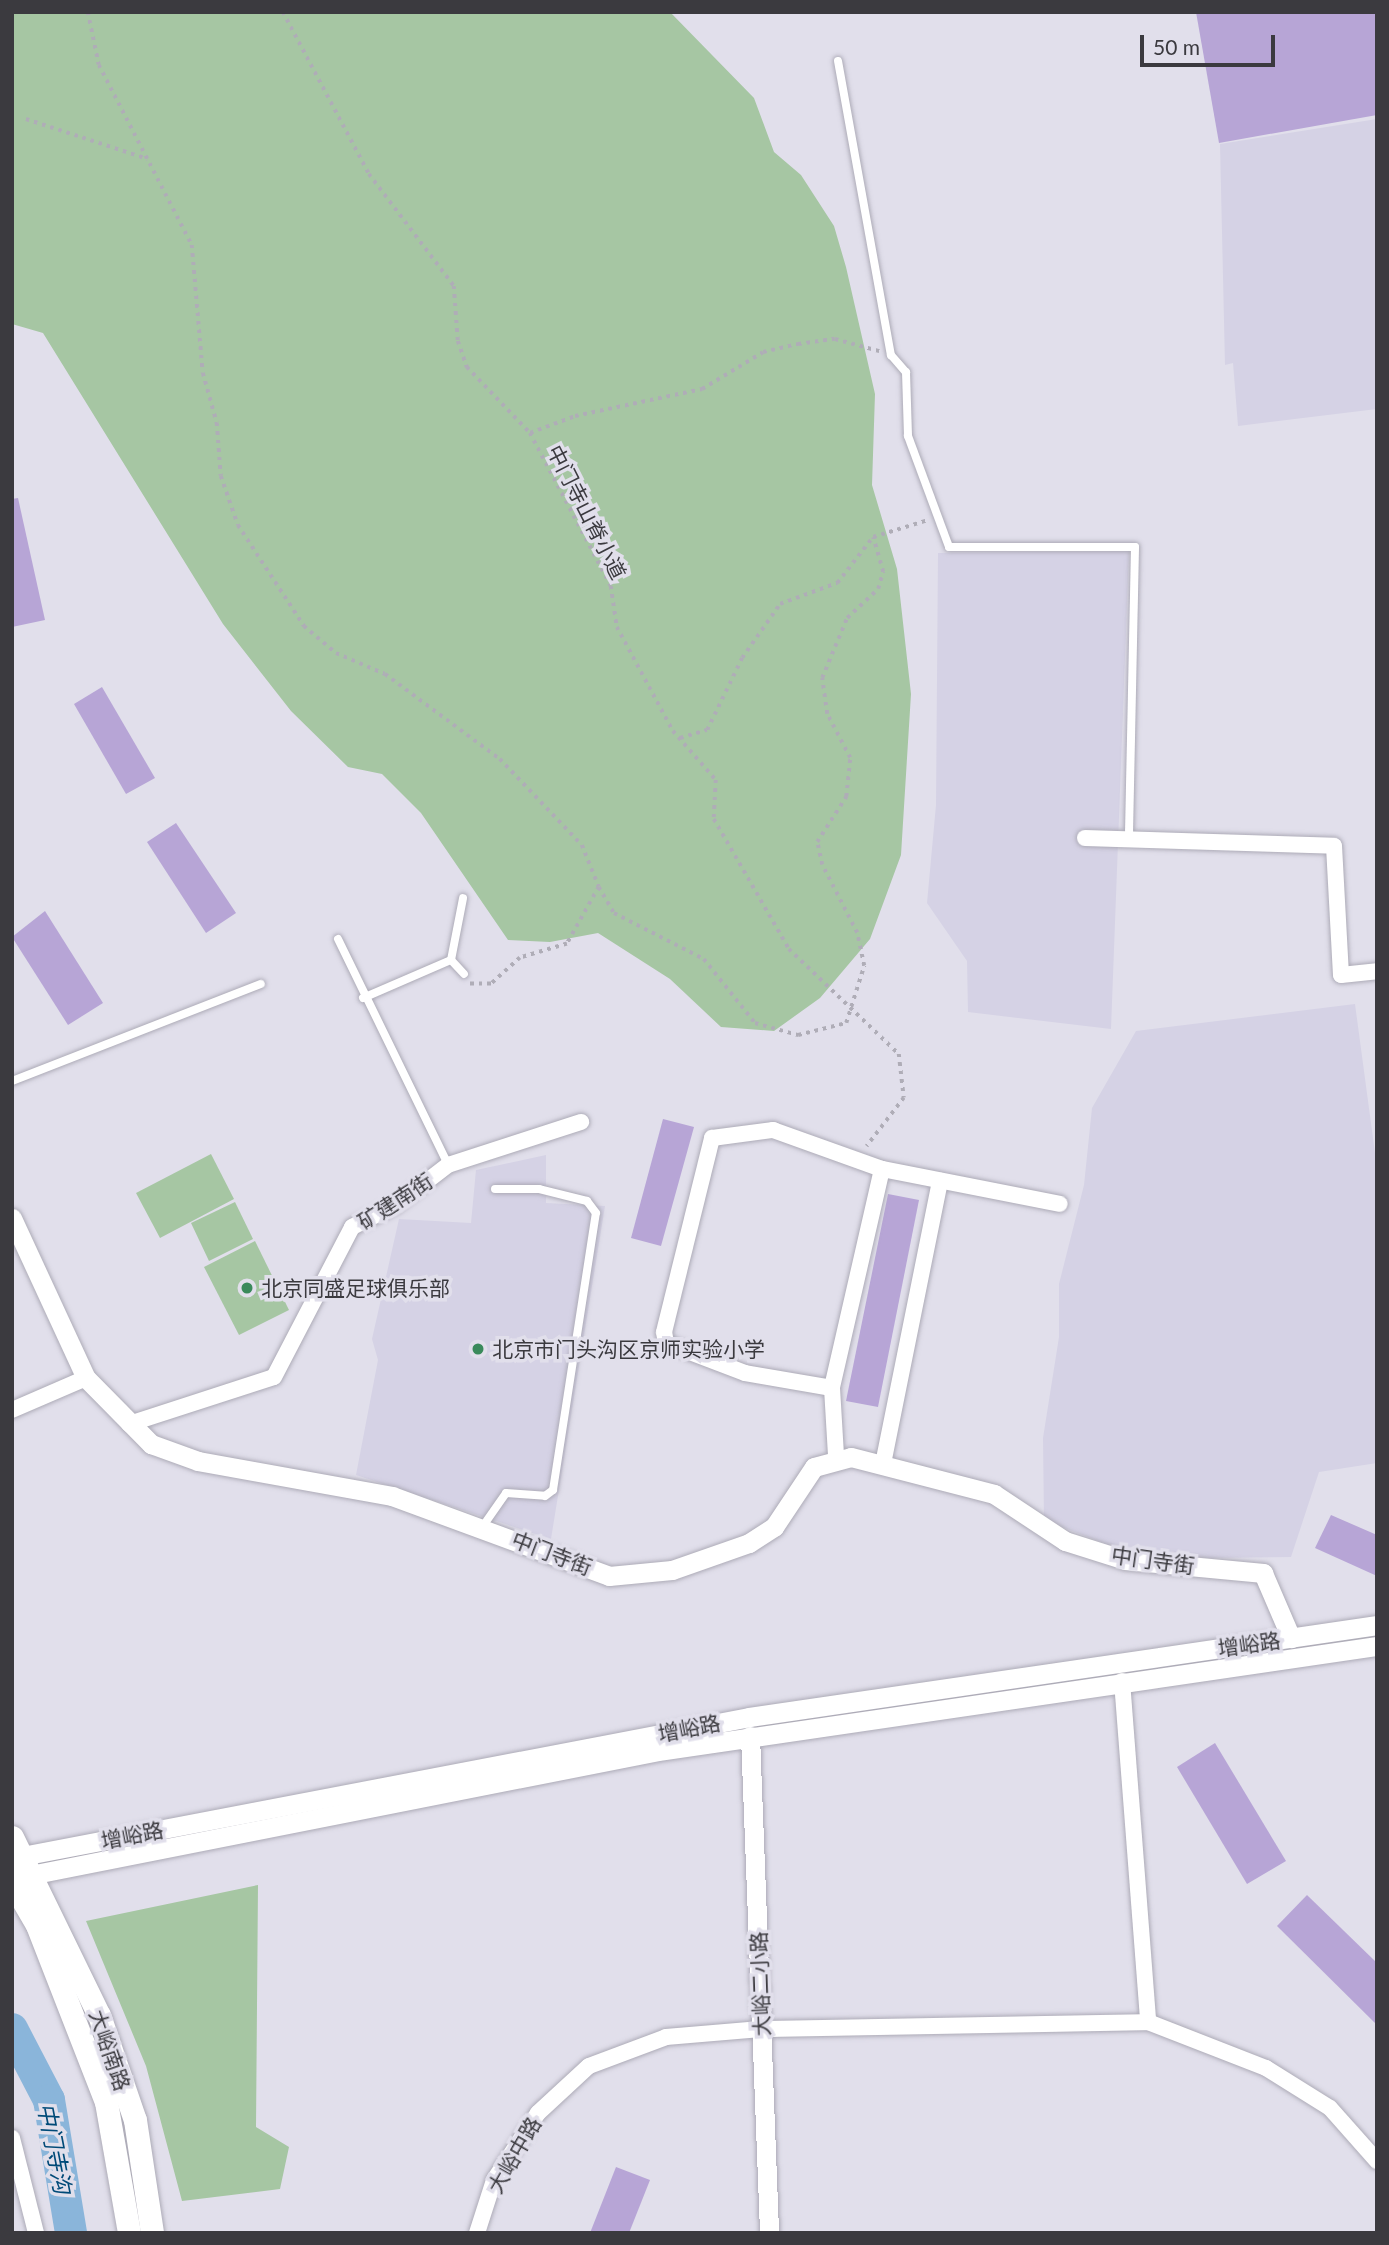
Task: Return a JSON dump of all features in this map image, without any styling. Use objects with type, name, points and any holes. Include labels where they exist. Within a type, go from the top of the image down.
[{"type":"main road","name":"大峪南路","points":[[17,1867],[106,2102],[129,2233]]},
{"type":"main road","name":"大峪南路","points":[[17,1867],[99,2015],[135,2120],[152,2233]]},
{"type":"street","points":[[1085,838],[1334,846],[1342,975],[1377,971]]},
{"type":"street","name":"矿建南街","points":[[129,1424],[274,1377],[352,1227],[396,1205],[449,1165],[581,1122]]},
{"type":"street","points":[[832,1388],[745,1373],[666,1343],[664,1332],[712,1138],[773,1130],[882,1169],[1059,1205]]},
{"type":"street","points":[[836,1456],[832,1388],[882,1169]]},
{"type":"street","points":[[883,1464],[940,1181]]},
{"type":"street","name":"中门寺街","points":[[12,1218],[86,1378],[151,1444],[198,1461],[392,1496],[483,1526],[609,1576],[672,1570],[739,1548],[774,1527],[814,1467],[836,1456],[883,1464],[994,1494],[1065,1541],[1125,1560],[1263,1573],[1290,1638]]},
{"type":"street","points":[[12,1410],[86,1378]]},
{"type":"street","name":"增峪路","points":[[17,1867],[749,1717],[1377,1625]]},
{"type":"street","name":"增峪路","points":[[17,1867],[750,1736],[1377,1646]]},
{"type":"street","points":[[1122,1681],[1147,2022]]},
{"type":"street","name":"大峪二小路","points":[[750,1736],[769,2233]]},
{"type":"street","name":"大峪中路","points":[[477,2233],[494,2180],[538,2113],[589,2066],[666,2036],[761,2029],[1147,2022],[1208,2041],[1287,2081],[1330,2108],[1377,2161]]},
{"type":"street","points":[[12,2138],[36,2233]]},
{"type":"lane","points":[[838,61],[891,355],[906,372],[908,436],[949,547],[1135,547],[1129,840]]},
{"type":"lane","points":[[451,960],[463,898]]},
{"type":"lane","points":[[338,939],[363,998],[449,1165]]},
{"type":"lane","points":[[451,960],[464,974]]},
{"type":"lane","points":[[363,998],[451,960]]},
{"type":"lane","points":[[12,1081],[261,984]]},
{"type":"lane","points":[[483,1526],[506,1493],[545,1496],[552,1490],[596,1213],[587,1201],[539,1189],[495,1189]]},
{"type":"path","points":[[88,12],[99,65],[192,245],[203,373],[217,423],[220,476],[238,525],[304,626],[336,653],[385,674],[500,759],[582,845],[598,887],[614,913],[704,959],[755,1023],[798,1035],[846,1023],[853,1010],[864,966],[859,944],[817,842],[846,797],[850,758],[827,714],[822,678],[847,618],[878,589],[883,572],[873,537]]},
{"type":"path","name":"中门寺山脊小道","points":[[283,12],[369,174],[454,286],[458,341],[467,367],[530,433],[611,586],[617,627],[680,738],[716,780],[714,819],[789,949],[899,1054],[904,1098],[859,1160]]},
{"type":"path","points":[[26,119],[148,159]]},
{"type":"path","points":[[530,433],[575,416],[702,389],[763,352],[797,344],[835,339],[891,355]]},
{"type":"path","points":[[680,738],[707,730],[742,658],[780,604],[837,583],[873,537],[941,520]]},
{"type":"path","points":[[464,974],[471,985],[491,984],[520,958],[566,944],[598,887]]},
{"type":"shaded area","points":[[1377,119],[1377,409],[1238,426],[1233,363],[1225,365],[1220,144]]},
{"type":"shaded area","points":[[1129,551],[1111,1029],[968,1012],[967,961],[927,903],[936,805],[938,553]]},
{"type":"shaded area","points":[[1355,1004],[1377,1168],[1377,1463],[1319,1472],[1291,1557],[1205,1558],[1114,1547],[1044,1520],[1043,1438],[1059,1337],[1059,1284],[1084,1185],[1092,1108],[1136,1031]]},
{"type":"shaded area","name":"北京市门头沟区京师实验小学","points":[[546,1155],[546,1203],[605,1206],[551,1539],[356,1475],[378,1360],[372,1339],[399,1219],[471,1223],[476,1170]]},
{"type":"green space","points":[[12,12],[670,12],[754,98],[774,152],[801,175],[834,226],[846,267],[875,394],[872,485],[897,569],[911,694],[901,855],[870,939],[820,998],[774,1031],[721,1027],[670,979],[598,933],[550,942],[508,940],[421,813],[382,774],[348,767],[291,711],[223,624],[43,333],[12,324]]},
{"type":"green space","points":[[211,1154],[234,1199],[160,1238],[136,1193]]},
{"type":"green space","points":[[235,1202],[253,1239],[209,1261],[191,1223]]},
{"type":"green space","name":"北京同盛足球俱乐部","points":[[255,1241],[289,1310],[239,1335],[204,1267]]},
{"type":"green space","points":[[258,1885],[256,2127],[289,2147],[280,2189],[182,2201],[146,2066],[86,1921]]},
{"type":"building","points":[[1196,12],[1377,12],[1377,115],[1219,143]]},
{"type":"building","points":[[18,498],[45,620],[12,627],[12,499]]},
{"type":"building","points":[[102,687],[155,778],[126,794],[74,704]]},
{"type":"building","points":[[176,823],[236,913],[206,933],[147,842]]},
{"type":"building","points":[[45,911],[103,1003],[68,1025],[12,937]]},
{"type":"building","points":[[663,1119],[694,1127],[661,1246],[631,1238]]},
{"type":"building","points":[[888,1194],[919,1200],[878,1407],[846,1401]]},
{"type":"building","points":[[1331,1515],[1377,1535],[1377,1576],[1315,1548]]},
{"type":"building","points":[[1215,1743],[1286,1861],[1247,1884],[1177,1767]]},
{"type":"building","points":[[1307,1895],[1377,1963],[1377,2025],[1277,1926]]},
{"type":"building","points":[[616,2167],[650,2180],[629,2233],[590,2233]]},
{"type":"waterway","name":"中门寺沟","points":[[12,2029],[49,2100],[71,2233]]},
{"type":"place","name":"北京同盛足球俱乐部","points":[[247,1288]]},
{"type":"place","name":"北京市门头沟区京师实验小学","points":[[478,1349]]}]
